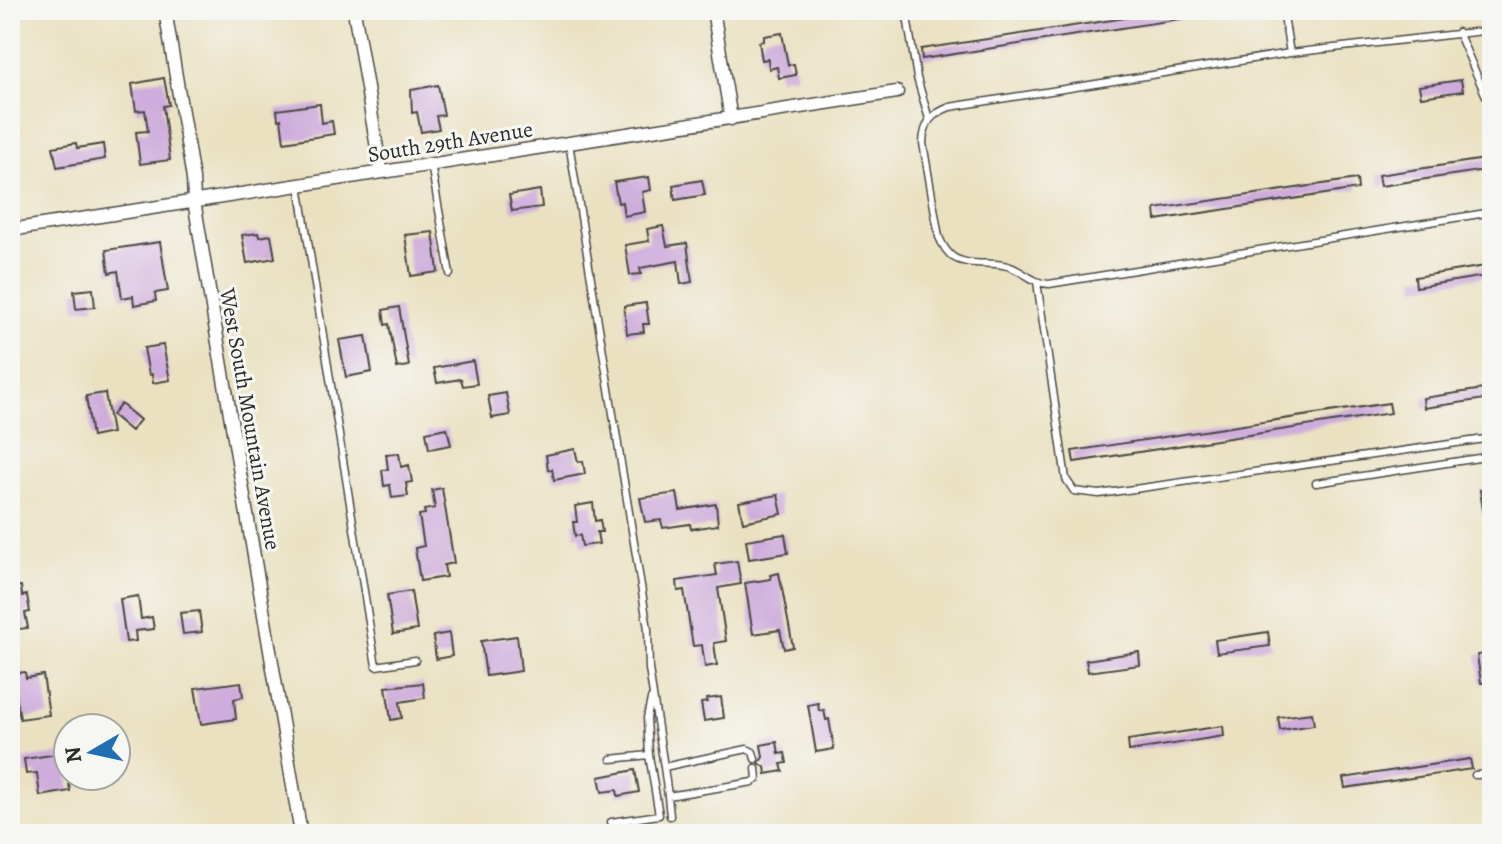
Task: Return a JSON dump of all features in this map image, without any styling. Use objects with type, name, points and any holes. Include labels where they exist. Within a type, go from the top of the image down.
[{"type":"street","name":"West South Mountain Avenue","points":[[165,10],[194,201],[301,834]]},
{"type":"street","points":[[354,10],[381,172]]},
{"type":"street","points":[[713,10],[731,119]]},
{"type":"street","name":"South 29th Avenue","points":[[10,230],[897,92]]},
{"type":"lane","points":[[906,10],[917,78],[929,119]]},
{"type":"lane","points":[[1283,10],[1290,53]]},
{"type":"lane","points":[[1492,30],[1290,53],[950,107],[929,119],[923,129],[939,237],[943,246],[954,258],[1004,265],[1037,282],[1049,284],[1492,212]]},
{"type":"lane","points":[[1458,32],[1492,110]]},
{"type":"lane","points":[[569,143],[648,629],[652,696],[670,816]]},
{"type":"lane","points":[[431,164],[450,274]]},
{"type":"lane","points":[[299,185],[376,666],[415,660]]},
{"type":"lane","points":[[1037,282],[1066,479],[1074,491],[1099,494],[1492,438]]},
{"type":"lane","points":[[1316,483],[1492,456]]},
{"type":"lane","points":[[611,822],[659,815],[649,755],[647,718],[652,696]]},
{"type":"lane","points":[[664,767],[747,749],[753,752],[755,759]]},
{"type":"lane","points":[[611,759],[649,755]]},
{"type":"lane","points":[[668,796],[753,782],[757,779],[756,768]]},
{"type":"lane","points":[[1475,775],[1492,774]]},
{"type":"building","points":[[1178,10],[1206,10],[1206,15],[922,59],[921,49]]},
{"type":"building","points":[[782,33],[788,65],[794,64],[796,75],[779,78],[777,67],[769,69],[768,59],[762,60],[759,42],[764,41],[764,36]]},
{"type":"building","points":[[164,78],[169,105],[163,106],[170,160],[140,164],[136,132],[148,131],[145,110],[136,111],[132,84]]},
{"type":"building","points":[[1461,80],[1463,91],[1421,97],[1419,86]]},
{"type":"building","points":[[438,85],[444,115],[436,116],[439,129],[421,132],[417,112],[412,113],[411,90]]},
{"type":"building","points":[[320,104],[322,123],[332,121],[334,134],[284,142],[277,110]]},
{"type":"building","points":[[76,143],[77,148],[103,144],[105,159],[57,167],[53,147]]},
{"type":"building","points":[[1492,158],[1492,169],[1380,186],[1378,175]]},
{"type":"building","points":[[649,177],[651,190],[642,192],[645,212],[624,216],[614,182]]},
{"type":"building","points":[[1357,179],[1358,189],[1156,220],[1155,209]]},
{"type":"building","points":[[702,180],[705,195],[675,200],[673,185]]},
{"type":"building","points":[[540,190],[542,207],[512,211],[509,195]]},
{"type":"building","points":[[663,226],[667,246],[687,243],[692,282],[681,284],[678,261],[640,268],[641,274],[630,275],[625,245],[649,241],[647,229]]},
{"type":"building","points":[[433,232],[438,272],[411,276],[405,235]]},
{"type":"building","points":[[258,233],[259,237],[271,235],[275,258],[247,263],[242,235]]},
{"type":"building","points":[[160,242],[168,291],[155,293],[156,301],[134,305],[133,296],[122,298],[118,271],[109,273],[106,250]]},
{"type":"building","points":[[1492,265],[1492,275],[1416,287],[1415,277]]},
{"type":"building","points":[[93,289],[95,307],[76,309],[74,291]]},
{"type":"building","points":[[646,303],[649,324],[643,324],[644,332],[627,334],[624,306]]},
{"type":"building","points":[[399,307],[409,366],[397,368],[389,324],[385,325],[383,310]]},
{"type":"building","points":[[366,336],[372,372],[346,377],[339,340]]},
{"type":"building","points":[[163,345],[170,380],[153,383],[144,348]]},
{"type":"building","points":[[473,361],[477,384],[463,386],[461,379],[437,383],[434,368]]},
{"type":"building","points":[[1484,389],[1485,399],[1424,408],[1423,398]]},
{"type":"building","points":[[105,393],[112,433],[92,437],[86,396]]},
{"type":"building","points":[[506,393],[510,415],[492,418],[488,396]]},
{"type":"building","points":[[1389,403],[1391,413],[1074,462],[1072,451]]},
{"type":"building","points":[[121,404],[140,420],[131,431],[112,415]]},
{"type":"building","points":[[447,428],[451,445],[429,449],[426,432]]},
{"type":"building","points":[[575,449],[578,462],[583,461],[585,474],[554,480],[552,469],[548,470],[546,455]]},
{"type":"building","points":[[399,453],[401,467],[409,465],[412,482],[406,483],[408,496],[392,498],[390,485],[384,486],[382,470],[388,469],[386,454]]},
{"type":"building","points":[[442,488],[454,563],[444,565],[446,577],[420,581],[415,548],[424,546],[419,515],[425,514],[424,510],[435,508],[432,490]]},
{"type":"building","points":[[1492,488],[1492,536],[1487,536],[1480,490]]},
{"type":"building","points":[[677,493],[680,510],[716,504],[718,525],[691,529],[690,524],[663,528],[661,520],[645,522],[640,498]]},
{"type":"building","points":[[778,495],[782,514],[743,522],[739,502]]},
{"type":"building","points":[[593,503],[595,521],[600,520],[602,532],[597,532],[599,544],[582,546],[580,535],[575,536],[575,506]]},
{"type":"building","points":[[785,534],[788,553],[749,559],[746,540]]},
{"type":"building","points":[[737,561],[741,584],[718,588],[726,641],[714,643],[717,665],[705,667],[702,645],[693,646],[684,590],[678,591],[677,581],[717,575],[715,564]]},
{"type":"building","points":[[779,573],[793,647],[784,649],[780,630],[753,634],[745,583],[771,579],[770,575]]},
{"type":"building","points":[[21,586],[22,596],[27,595],[30,612],[25,613],[28,628],[10,630],[10,587]]},
{"type":"building","points":[[411,591],[417,630],[393,634],[387,595]]},
{"type":"building","points":[[138,596],[141,619],[152,617],[154,629],[135,631],[136,641],[126,642],[120,599]]},
{"type":"building","points":[[199,611],[202,632],[183,634],[180,613]]},
{"type":"building","points":[[1268,632],[1270,646],[1217,653],[1215,640]]},
{"type":"building","points":[[449,633],[452,656],[436,659],[433,636]]},
{"type":"building","points":[[517,636],[521,671],[486,676],[481,641]]},
{"type":"building","points":[[1139,652],[1140,665],[1088,672],[1086,660]]},
{"type":"building","points":[[1492,653],[1492,682],[1481,683],[1477,655]]},
{"type":"building","points":[[25,672],[26,678],[43,675],[49,715],[20,719],[16,695],[10,696],[10,674]]},
{"type":"building","points":[[241,682],[243,697],[234,699],[236,719],[201,724],[195,688]]},
{"type":"building","points":[[423,683],[425,698],[400,702],[402,718],[391,720],[386,687]]},
{"type":"building","points":[[721,697],[724,718],[704,721],[701,703]]},
{"type":"building","points":[[818,703],[819,711],[824,710],[826,720],[829,719],[834,749],[816,752],[808,705]]},
{"type":"building","points":[[1312,713],[1314,725],[1280,730],[1278,717]]},
{"type":"building","points":[[1223,726],[1224,736],[1129,751],[1128,740]]},
{"type":"building","points":[[777,742],[779,754],[785,753],[787,763],[781,764],[783,771],[766,774],[765,767],[759,763],[763,757],[761,745]]},
{"type":"building","points":[[52,755],[52,792],[64,792],[40,796],[37,773],[26,774],[24,759]]},
{"type":"building","points":[[1470,759],[1472,769],[1345,788],[1343,778]]},
{"type":"building","points":[[635,770],[639,792],[618,796],[617,790],[602,792],[599,777]]}]
